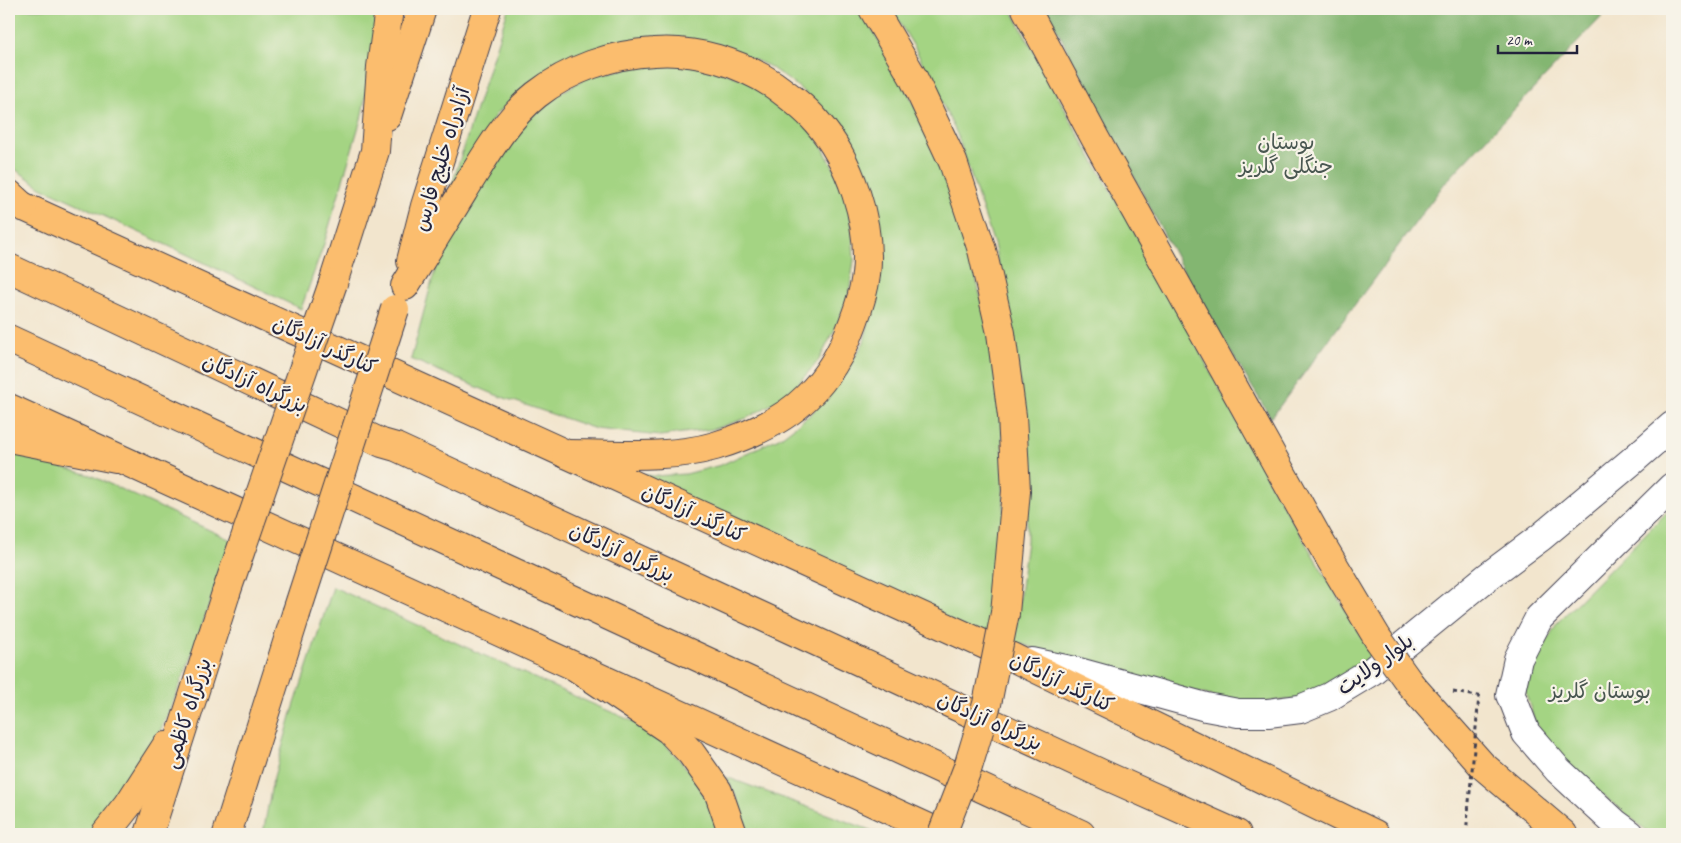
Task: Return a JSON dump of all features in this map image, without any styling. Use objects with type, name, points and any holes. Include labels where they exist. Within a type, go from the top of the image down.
[{"type":"main road","points":[[375,151],[381,67],[389,9]]},
{"type":"main road","points":[[375,151],[422,9]]},
{"type":"main road","name":"آزادراه خلیج فارس","points":[[400,298],[425,206],[487,9]]},
{"type":"main road","points":[[9,408],[942,834],[968,767],[987,704],[1005,613],[1016,491],[1012,416],[1001,333],[982,250],[953,162],[913,77],[873,9]]},
{"type":"main road","points":[[1026,9],[1319,540],[1378,639],[1411,685],[1482,765],[1563,834]]},
{"type":"main road","points":[[227,834],[296,614],[400,298],[498,136],[517,112],[538,93],[562,78],[592,64],[620,56],[643,52],[670,51],[704,56],[733,64],[760,76],[792,97],[816,121],[836,148],[852,181],[862,214],[868,245],[866,275],[860,305],[847,339],[829,372],[807,398],[781,419],[746,436],[712,447],[666,454],[566,454]]},
{"type":"main road","name":"بزرگراه کاظمی","points":[[149,834],[226,592],[333,283],[375,151]]},
{"type":"main road","name":"کنارگذر آزادگان","points":[[14,200],[1014,658],[1375,834]]},
{"type":"main road","name":"بزرگراه آزادگان","points":[[9,268],[382,443],[396,447],[1109,777],[1237,834]]},
{"type":"main road","points":[[9,339],[1081,834]]},
{"type":"main road","points":[[9,438],[116,458]]},
{"type":"main road","points":[[576,668],[669,730],[691,753],[718,791],[733,834]]},
{"type":"main road","points":[[104,834],[128,805],[187,713]]},
{"type":"main road","points":[[247,834],[256,744]]},
{"type":"street","name":"بلوار ولایت","points":[[1014,658],[1075,671],[1206,707],[1238,713],[1268,713],[1300,709],[1329,697],[1372,671],[1486,578],[1541,537],[1672,426]]},
{"type":"street","points":[[1630,834],[1615,823],[1558,770],[1526,733],[1510,694],[1518,659],[1539,618],[1672,487]]},
{"type":"path","points":[[1466,834],[1479,696]]},
{"type":"green space","points":[[9,9],[377,9],[373,59],[361,119],[324,244],[301,309],[41,187],[9,165]]},
{"type":"green space","points":[[508,9],[860,9],[903,81],[936,153],[963,226],[986,319],[1002,420],[1004,518],[989,638],[615,467],[653,476],[686,474],[721,465],[781,437],[811,414],[839,383],[864,342],[875,298],[881,262],[873,205],[853,151],[826,111],[797,86],[769,66],[725,47],[688,39],[654,38],[610,45],[527,87],[495,115],[444,209]]},
{"type":"green space","points":[[891,9],[1011,9],[1076,130],[1151,261],[1272,487],[1377,662],[1308,698],[1244,704],[1139,678],[1014,642],[1027,541],[1027,432],[1014,342],[994,244],[957,134],[915,48]]},
{"type":"green space","name":"بوستان جنگلی گلریز","points":[[1046,9],[1609,9],[1444,184],[1271,418],[1196,295]]},
{"type":"green space","points":[[663,61],[706,67],[751,82],[789,108],[818,139],[846,191],[852,226],[854,260],[849,294],[836,327],[819,360],[789,394],[747,418],[713,429],[660,436],[596,429],[496,395],[411,359],[444,237],[527,120],[556,96],[587,77]]},
{"type":"green space","points":[[9,452],[90,475],[231,540],[192,654],[170,710],[143,764],[131,783],[90,834],[9,834]]},
{"type":"green space","name":"بوستان گلریز","points":[[1672,507],[1672,834],[1651,834],[1591,786],[1557,753],[1535,722],[1525,691],[1533,666],[1557,623]]},
{"type":"green space","points":[[333,587],[653,730],[695,778],[717,821],[720,834],[263,834],[272,784],[291,716]]},
{"type":"green space","points":[[726,777],[881,834],[749,834],[737,798]]}]
